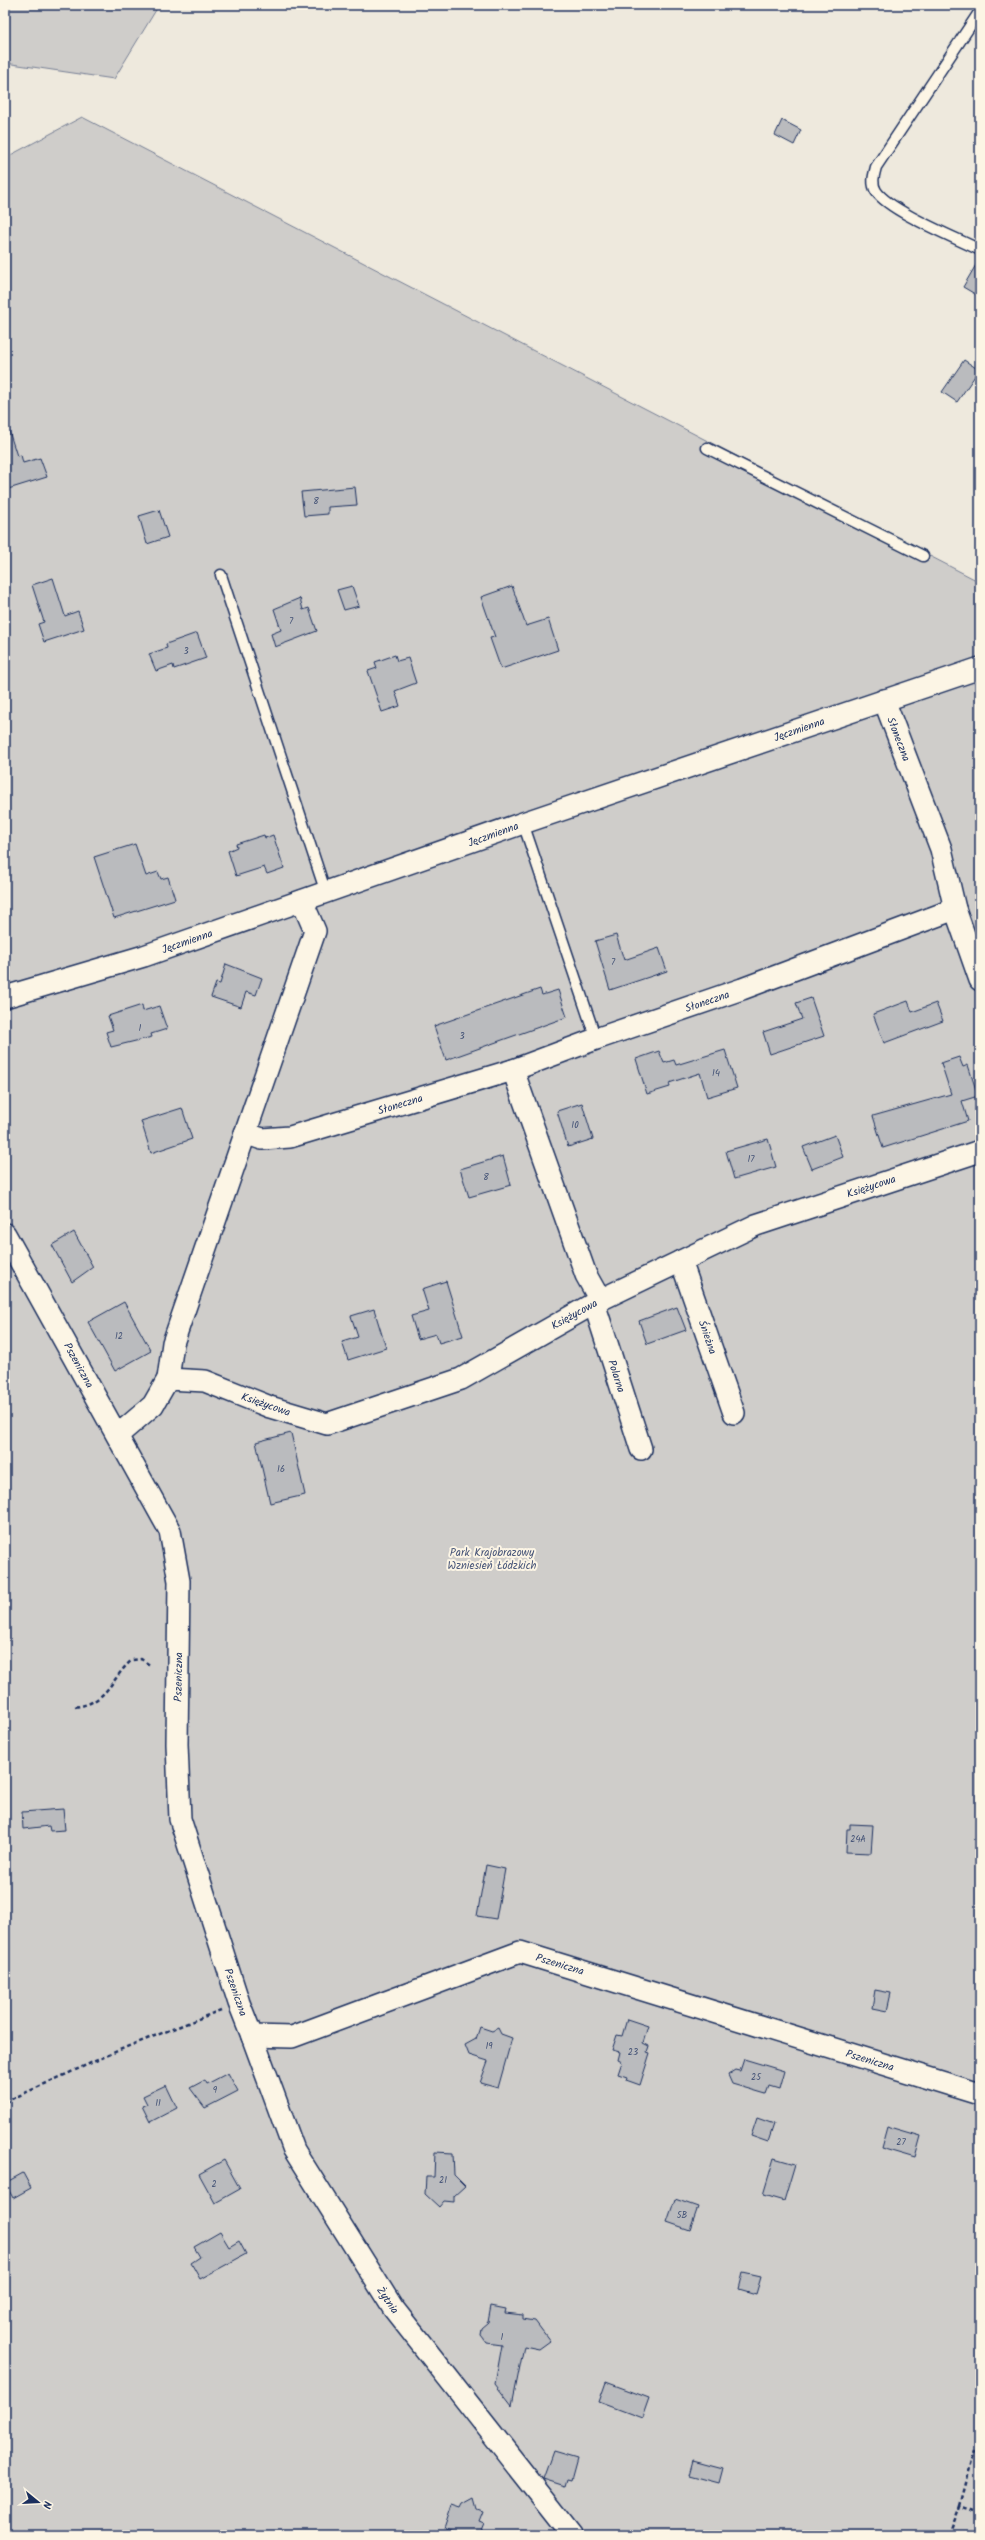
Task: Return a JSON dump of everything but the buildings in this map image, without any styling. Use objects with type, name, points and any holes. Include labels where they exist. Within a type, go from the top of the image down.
[{"type":"street","name":"Jęczmienna","points":[[5,997],[144,956],[523,823],[980,668]]},
{"type":"street","name":"Słoneczna","points":[[244,1133],[262,1139],[290,1138],[513,1070],[596,1039],[742,989],[956,909],[941,849],[884,700]]},
{"type":"street","points":[[118,1435],[153,1405],[168,1379],[173,1343],[244,1133],[315,931],[302,901]]},
{"type":"street","points":[[956,909],[980,980]]},
{"type":"street","name":"Polarna","points":[[513,1070],[586,1276],[597,1302],[641,1448]]},
{"type":"street","name":"Księżycowa","points":[[168,1379],[205,1381],[270,1407],[327,1424],[461,1379],[597,1302],[756,1225],[980,1151]]},
{"type":"street","name":"Pszeniczna","points":[[5,1234],[170,1531],[179,1581],[177,1744],[180,1819],[238,2004],[252,2036],[292,2037],[520,1952],[980,2094]]},
{"type":"street","name":"Śnieżna","points":[[681,1261],[734,1413]]},
{"type":"street","name":"Żytnia","points":[[252,2036],[294,2150],[393,2308],[572,2535]]},
{"type":"lane","points":[[980,11],[876,167],[873,180],[876,190],[889,204],[980,250]]},
{"type":"lane","points":[[708,448],[923,556]]},
{"type":"lane","points":[[221,575],[326,893]]},
{"type":"lane","points":[[523,823],[596,1039]]},
{"type":"path","points":[[75,1707],[90,1703],[103,1695],[132,1660],[141,1659],[151,1666]]},
{"type":"path","points":[[5,2102],[124,2048],[238,2004]]},
{"type":"path","points":[[949,2535],[960,2506],[976,2449]]},
{"type":"path","points":[[960,2506],[980,2512]]},
{"type":"green space","points":[[5,5],[159,5],[114,79],[5,63]]},
{"type":"green space","name":"Park Krajobrazowy Wzniesień Łódzkich","points":[[82,117],[980,582],[980,2535],[5,2535],[5,158]]}]
